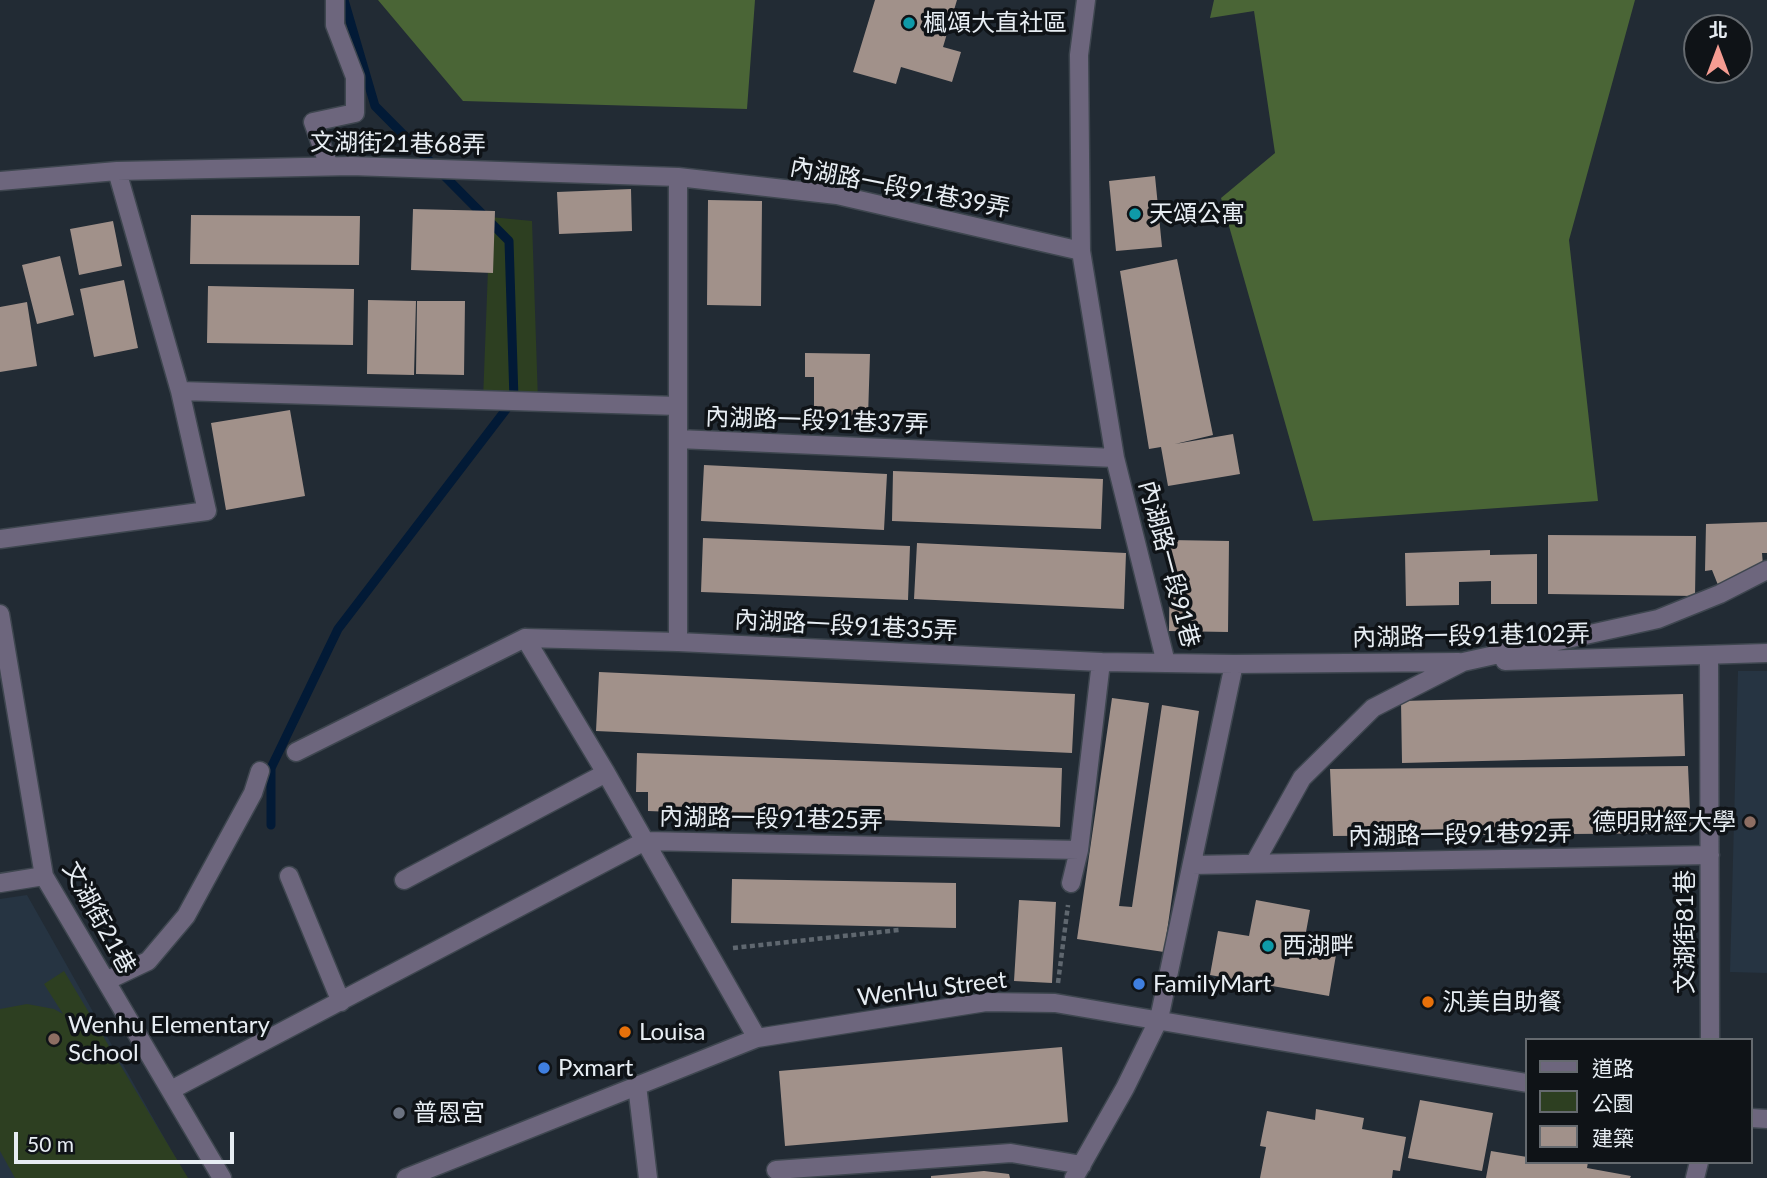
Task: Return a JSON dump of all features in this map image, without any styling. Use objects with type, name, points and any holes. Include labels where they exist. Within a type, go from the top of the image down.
[{"type":"street","points":[[329,166],[313,122],[355,113],[355,77],[335,25],[335,0]]},
{"type":"street","name":"內湖路一段91巷","points":[[1078,1171],[1125,1088],[1159,1019],[1234,664],[1166,663],[1115,458],[1081,251],[1079,55],[1086,0]]},
{"type":"street","name":"文湖街21巷68弄","points":[[0,181],[117,171],[329,166],[678,177]]},
{"type":"street","points":[[0,539],[206,511],[180,391],[117,171]]},
{"type":"street","points":[[678,177],[678,439]]},
{"type":"street","name":"內湖路一段91巷39弄","points":[[678,177],[837,195],[1081,251]]},
{"type":"street","points":[[180,391],[678,406]]},
{"type":"street","name":"內湖路一段91巷37弄","points":[[678,642],[678,439],[1115,458]]},
{"type":"street","points":[[1254,864],[1302,778],[1373,708],[1463,662],[1658,619],[1767,570]]},
{"type":"street","name":"文湖街21巷","points":[[0,614],[5,673],[44,876],[222,1178]]},
{"type":"street","points":[[171,1090],[645,841],[525,638]]},
{"type":"street","name":"內湖路一段91巷35弄","points":[[296,752],[525,638],[1166,663]]},
{"type":"street","name":"內湖路一段91巷102弄","points":[[1234,664],[1463,662],[1767,653]]},
{"type":"street","name":"文湖街81巷","points":[[1709,655],[1710,1038]]},
{"type":"street","points":[[1071,883],[1079,850],[1101,662]]},
{"type":"street","points":[[106,981],[148,961],[186,916],[253,793],[260,771]]},
{"type":"street","points":[[404,880],[606,773]]},
{"type":"street","name":"內湖路一段91巷25弄","points":[[645,841],[1079,850]]},
{"type":"street","name":"內湖路一段91巷25弄","points":[[645,841],[757,1038]]},
{"type":"street","name":"內湖路一段91巷92弄","points":[[1192,864],[1710,855]]},
{"type":"street","points":[[0,883],[44,876]]},
{"type":"street","points":[[289,876],[341,1002]]},
{"type":"street","name":"WenHu Street","points":[[406,1178],[757,1038],[986,1002],[1055,1003],[1526,1083]]},
{"type":"street","points":[[637,1085],[648,1178]]},
{"type":"street","points":[[776,1170],[1011,1153],[1078,1171]]},
{"type":"path","points":[[1055,1003],[1071,883]]},
{"type":"path","points":[[708,951],[899,930]]},
{"type":"shaded area","name":"德明財經大學","points":[[1738,671],[1767,671],[1767,973],[1730,972]]},
{"type":"shaded area","name":"Wenhu Elementary School","points":[[27,895],[187,1178],[0,1178],[0,899]]},
{"type":"green space","points":[[378,0],[755,0],[747,109],[463,101]]},
{"type":"green space","points":[[1214,0],[1635,0],[1569,240],[1598,501],[1313,521],[1221,198],[1275,153],[1254,11],[1210,18]]},
{"type":"green space","points":[[490,217],[532,221],[538,401],[483,400]]},
{"type":"green space","name":"Wenhu Elementary School","points":[[64,971],[188,1178],[15,1178],[0,1151],[0,1009],[27,1004],[54,1009],[63,1014],[44,984]]},
{"type":"building","name":"楓頌大直社區","points":[[875,0],[957,0],[943,47],[961,52],[952,82],[901,67],[896,84],[853,72]]},
{"type":"building","name":"天頌公寓","points":[[1155,176],[1162,247],[1116,251],[1109,181]]},
{"type":"building","points":[[631,189],[632,231],[559,234],[557,192]]},
{"type":"building","points":[[708,200],[762,201],[761,306],[707,305]]},
{"type":"building","points":[[413,209],[495,211],[493,273],[411,270]]},
{"type":"building","points":[[191,215],[360,216],[359,265],[190,264]]},
{"type":"building","points":[[113,221],[122,266],[79,275],[70,229]]},
{"type":"building","points":[[60,256],[74,315],[37,324],[22,265]]},
{"type":"building","points":[[1177,259],[1213,435],[1175,444],[1233,434],[1240,474],[1168,486],[1161,447],[1149,449],[1120,271]]},
{"type":"building","points":[[124,280],[138,348],[94,357],[80,289]]},
{"type":"building","points":[[208,286],[354,289],[353,345],[207,343]]},
{"type":"building","points":[[368,300],[416,301],[414,375],[367,374]]},
{"type":"building","points":[[417,301],[465,301],[464,375],[416,374]]},
{"type":"building","points":[[27,302],[37,366],[0,372],[0,307]]},
{"type":"building","points":[[805,353],[870,354],[868,417],[814,416],[814,377],[805,377]]},
{"type":"building","points":[[290,410],[305,496],[226,510],[211,423]]},
{"type":"building","points":[[704,465],[887,474],[884,530],[701,521]]},
{"type":"building","points":[[893,471],[1103,479],[1101,529],[892,521]]},
{"type":"building","points":[[1767,522],[1767,553],[1762,553],[1763,566],[1718,585],[1712,570],[1705,571],[1706,524]]},
{"type":"building","points":[[1548,535],[1696,536],[1695,596],[1548,594]]},
{"type":"building","points":[[703,538],[910,546],[908,600],[701,592]]},
{"type":"building","points":[[1170,540],[1229,541],[1228,632],[1169,631]]},
{"type":"building","points":[[917,543],[1126,553],[1124,609],[914,599]]},
{"type":"building","points":[[1490,550],[1490,555],[1537,554],[1537,604],[1491,604],[1491,581],[1459,582],[1459,605],[1406,606],[1405,553]]},
{"type":"building","points":[[599,672],[1075,694],[1072,753],[596,731]]},
{"type":"building","points":[[1683,694],[1685,756],[1402,763],[1401,701]]},
{"type":"building","points":[[1112,698],[1149,703],[1119,906],[1132,907],[1162,705],[1199,711],[1164,952],[1077,939]]},
{"type":"building","points":[[637,753],[1062,768],[1060,827],[648,811],[648,792],[636,792]]},
{"type":"building","points":[[1688,766],[1691,833],[1333,836],[1330,769]]},
{"type":"building","points":[[732,879],[956,883],[956,928],[731,923]]},
{"type":"building","points":[[1019,900],[1056,902],[1052,983],[1014,981]]},
{"type":"building","name":"西湖畔","points":[[1256,900],[1310,910],[1304,943],[1337,949],[1329,996],[1210,975],[1218,931],[1249,936]]},
{"type":"building","points":[[1062,1047],[1068,1122],[785,1146],[779,1071]]},
{"type":"building","points":[[1420,1100],[1493,1113],[1482,1171],[1408,1158]]},
{"type":"building","points":[[1316,1109],[1364,1118],[1362,1129],[1406,1137],[1400,1171],[1393,1170],[1392,1178],[1260,1178],[1266,1147],[1260,1146],[1267,1111],[1315,1120]]},
{"type":"building","points":[[1491,1151],[1526,1157],[1526,1164],[1588,1164],[1587,1168],[1631,1176],[1630,1178],[1486,1178]]},
{"type":"building","points":[[984,1171],[1009,1174],[1010,1178],[931,1178],[931,1176]]},
{"type":"waterway","points":[[271,825],[271,768],[338,629],[514,399],[509,241],[375,106],[344,0]]},
{"type":"place","name":"楓頌大直社區","points":[[909,23]]},
{"type":"place","name":"天頌公寓","points":[[1135,214]]},
{"type":"place","name":"德明財經大學","points":[[1750,822]]},
{"type":"place","name":"西湖畔","points":[[1268,946]]},
{"type":"place","name":"FamilyMart","points":[[1139,984]]},
{"type":"place","name":"汎美自助餐","points":[[1428,1002]]},
{"type":"place","name":"Louisa","points":[[625,1032]]},
{"type":"place","name":"Wenhu Elementary School","points":[[54,1039]]},
{"type":"place","name":"Pxmart","points":[[544,1068]]},
{"type":"place","name":"普恩宮","points":[[399,1113]]}]
